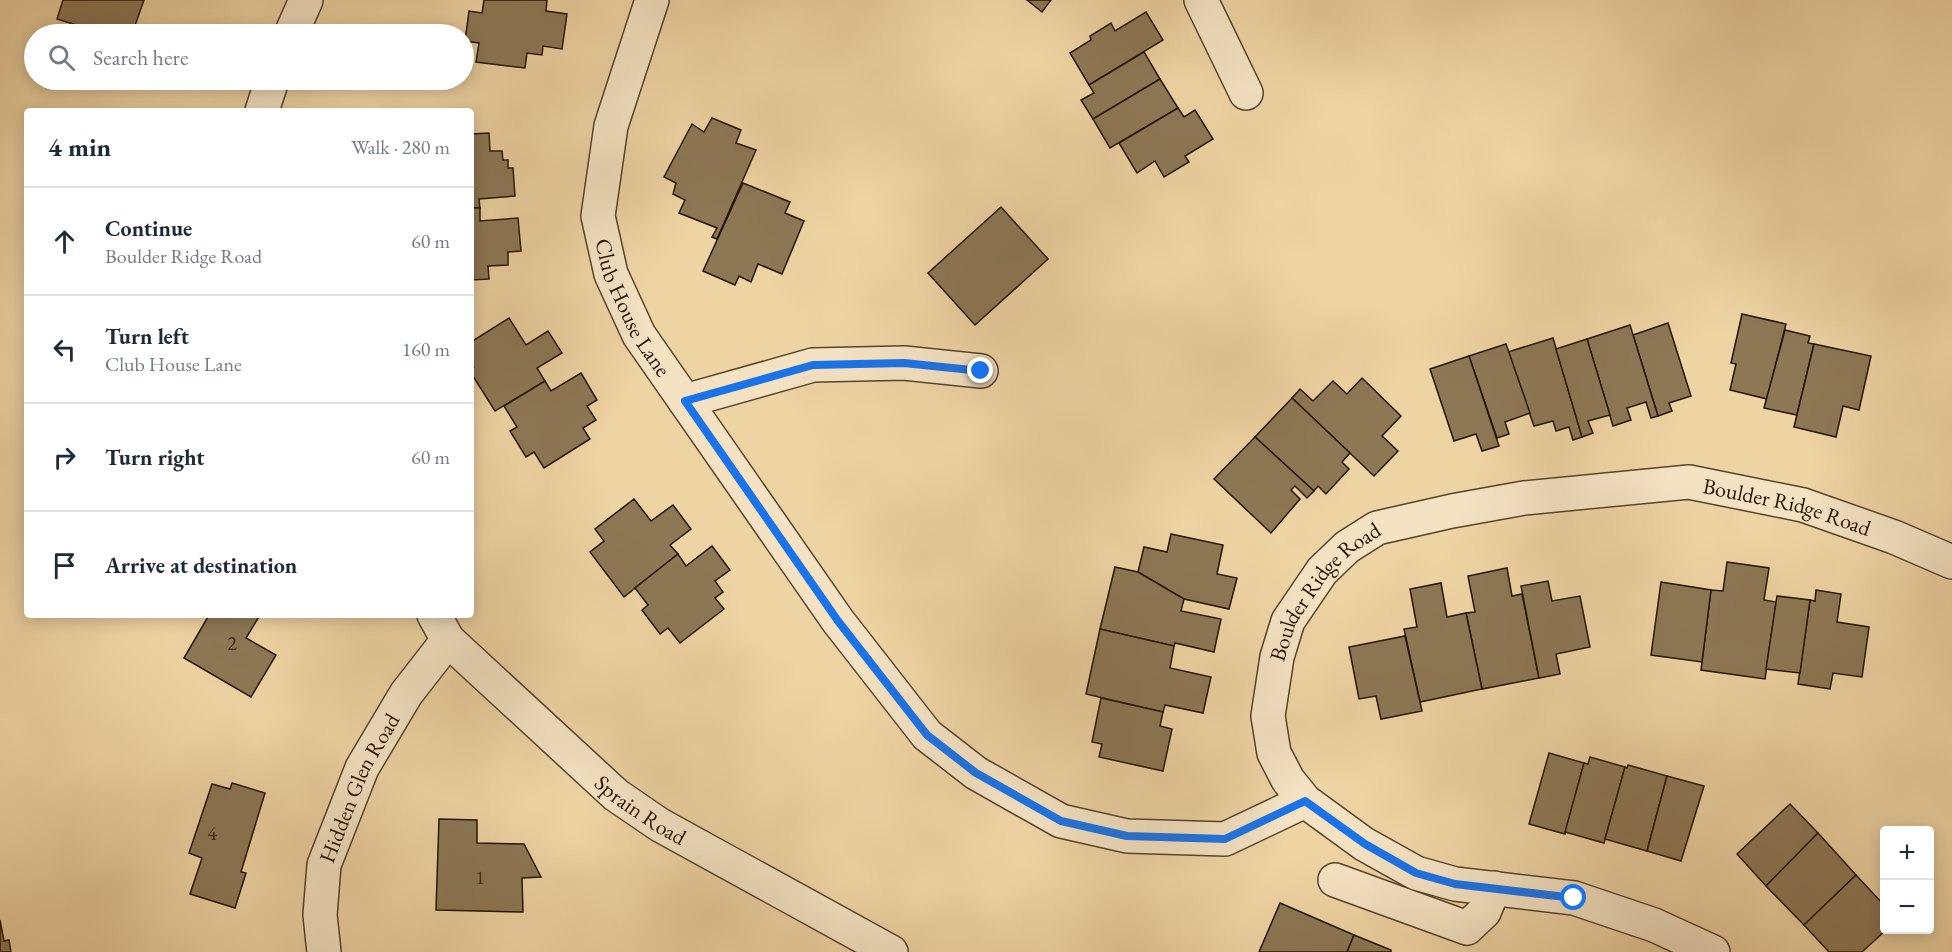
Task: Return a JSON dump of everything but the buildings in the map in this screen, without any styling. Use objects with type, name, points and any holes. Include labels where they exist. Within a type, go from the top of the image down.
[{"type":"street","points":[[295,24],[306,0]]},
{"type":"street","name":"Club House Lane","points":[[652,0],[612,126],[598,216],[611,274],[639,335],[845,630],[927,735],[976,773],[1061,821],[1127,836],[1225,839],[1305,801]]},
{"type":"street","points":[[1201,0],[1246,93]]},
{"type":"street","points":[[263,108],[269,90]]},
{"type":"street","points":[[685,401],[813,365],[904,363],[981,371]]},
{"type":"street","name":"Boulder Ridge Road","points":[[1713,952],[1654,925],[1574,898],[1455,884],[1416,873],[1365,844],[1305,801],[1288,780],[1274,753],[1268,716],[1277,657],[1288,621],[1322,570],[1347,547],[1377,528],[1524,498],[1689,482],[1803,505],[1894,537],[1952,562]]},
{"type":"street","name":"Hidden Glen Road","points":[[324,952],[320,915],[324,865],[367,759],[406,694],[441,628]]},
{"type":"street","name":"Sprain Road","points":[[441,628],[616,795],[660,825],[891,952]]},
{"type":"street","points":[[1335,880],[1467,928],[1484,912],[1494,888]]},
{"type":"route","points":[[981,371],[904,363],[813,365],[685,401],[838,621],[927,735],[976,773],[1061,821],[1127,836],[1225,839],[1305,801],[1365,844],[1416,873],[1455,884],[1574,898]]}]
